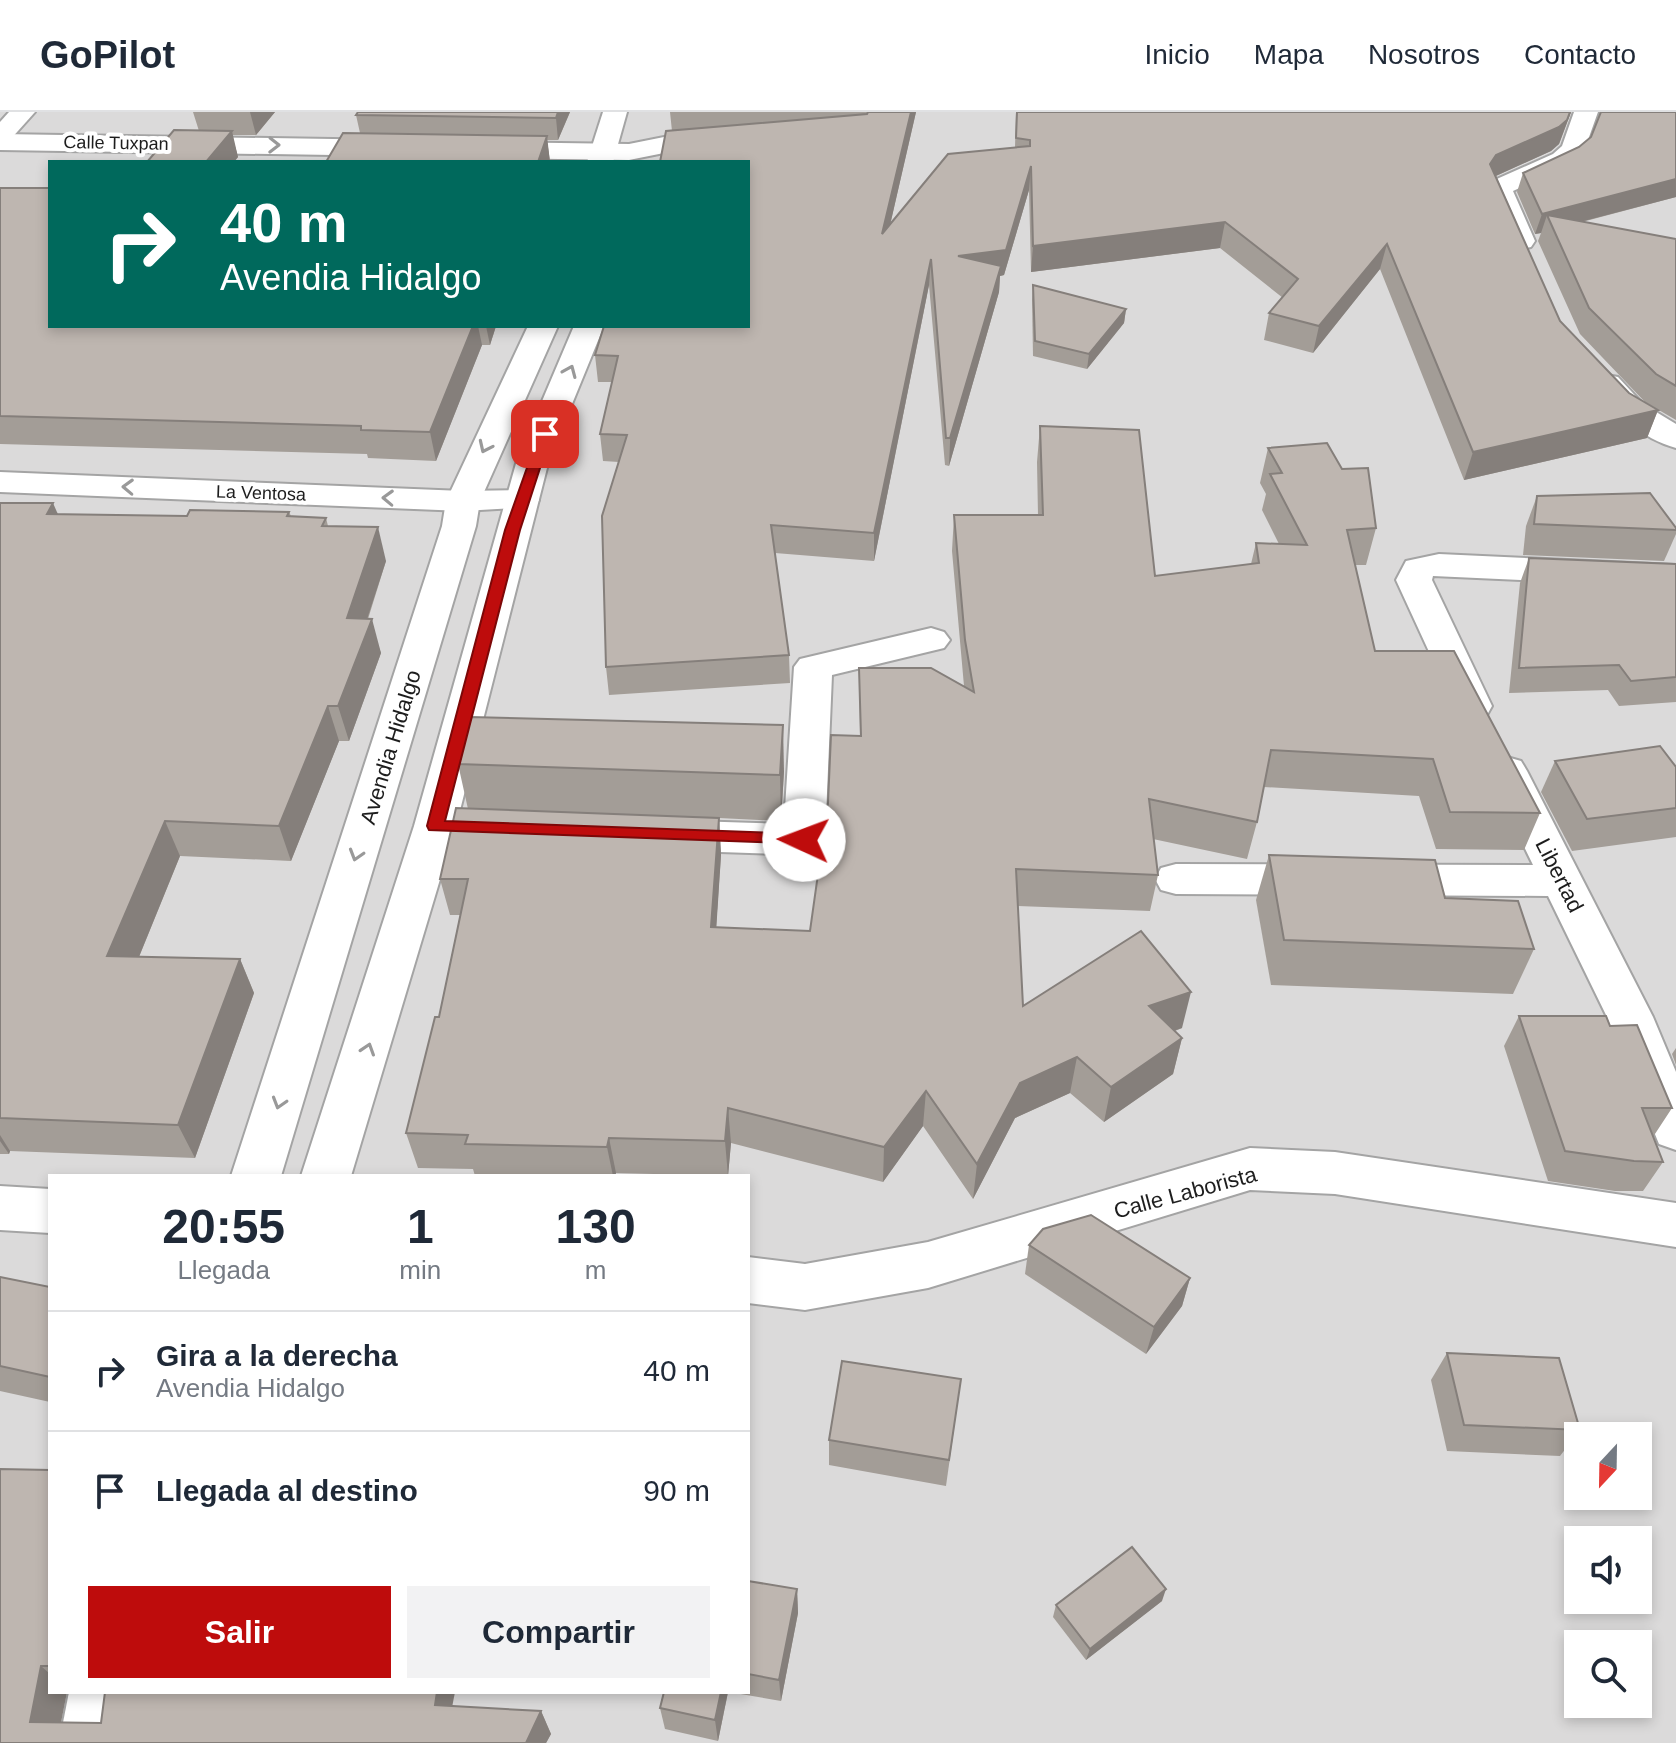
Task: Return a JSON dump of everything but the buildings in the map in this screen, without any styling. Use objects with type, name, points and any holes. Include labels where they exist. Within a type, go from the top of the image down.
[{"type":"street","points":[[615,112],[616,150]]},
{"type":"street","points":[[616,150],[638,112]]},
{"type":"street","points":[[1534,270],[1499,188],[1562,159],[1574,149],[1575,118]]},
{"type":"street","name":"Calle Tuxpan","points":[[0,142],[410,139],[13,123]]},
{"type":"street","points":[[465,141],[616,150],[753,138]]},
{"type":"street","name":"Avendia Hidalgo","points":[[257,1174],[461,514],[542,328]]},
{"type":"street","points":[[327,1174],[373,1033],[451,827],[517,515],[533,460],[588,328]]},
{"type":"street","points":[[1593,370],[1632,411],[1676,438]]},
{"type":"street","name":"La Ventosa","points":[[0,482],[461,514]]},
{"type":"street","name":"La Ventosa","points":[[0,510],[517,515]]},
{"type":"street","name":"Libertad","points":[[1676,576],[1439,565],[1418,568],[1414,580],[1467,695],[1564,881],[1630,1017],[1676,1130]]},
{"type":"street","points":[[620,833],[804,840],[813,667],[931,640]]},
{"type":"street","points":[[1176,879],[1564,881]]},
{"type":"street","name":"Calle Laborista","points":[[750,1280],[805,1287],[928,1265],[1250,1169],[1335,1173],[1676,1225]]},
{"type":"street","points":[[0,1208],[48,1211]]},
{"type":"street","points":[[91,1743],[100,1694]]},
{"type":"shaded area","points":[[0,112],[1676,112],[1676,1743],[0,1743]]},
{"type":"route","points":[[545,434],[533,460],[513,530],[435,826],[804,840]]}]
